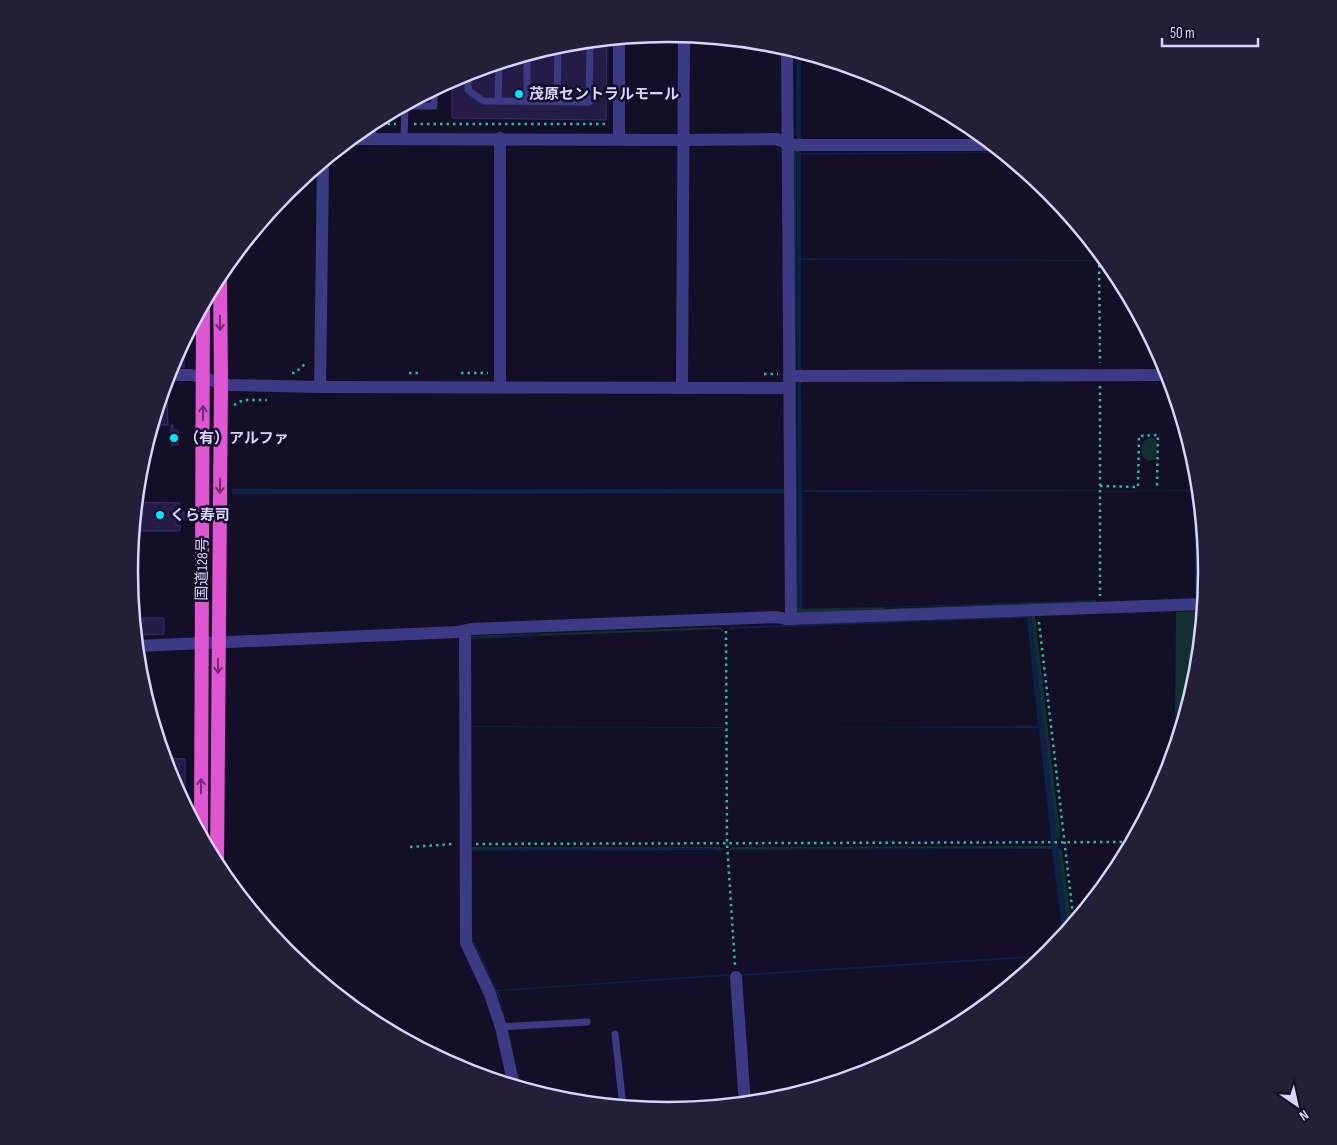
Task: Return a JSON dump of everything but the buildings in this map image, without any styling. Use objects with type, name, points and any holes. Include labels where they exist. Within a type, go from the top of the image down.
[{"type":"highway","name":"国道128号","points":[[217,849],[220,291]]},
{"type":"highway","name":"国道128号","points":[[201,821],[203,320]]},
{"type":"street","points":[[682,387],[684,43]]},
{"type":"street","points":[[619,45],[619,139]]},
{"type":"street","points":[[787,57],[791,619]]},
{"type":"street","points":[[500,138],[500,387]]},
{"type":"street","points":[[364,139],[776,139],[788,142],[793,146],[981,145]]},
{"type":"street","points":[[320,387],[323,171]]},
{"type":"street","points":[[177,375],[192,375],[229,385],[320,387],[682,387],[789,382],[1160,375]]},
{"type":"street","points":[[144,646],[465,631],[471,629],[1197,604]]},
{"type":"street","points":[[465,631],[466,943],[490,994],[501,1027],[512,1078]]},
{"type":"street","points":[[736,977],[744,1097]]},
{"type":"lane","points":[[468,82],[468,90],[483,101],[589,102],[590,49]]},
{"type":"lane","points":[[557,101],[558,55]]},
{"type":"lane","points":[[527,101],[528,62]]},
{"type":"lane","points":[[498,71],[498,101]]},
{"type":"lane","points":[[418,106],[434,106],[434,97]]},
{"type":"lane","points":[[404,139],[405,114]]},
{"type":"lane","points":[[372,139],[374,132]]},
{"type":"lane","points":[[501,1027],[586,1022]]},
{"type":"lane","points":[[616,1034],[623,1100]]},
{"type":"path","points":[[410,124],[607,124],[611,121]]},
{"type":"path","points":[[388,124],[400,124]]},
{"type":"path","points":[[1099,264],[1100,608]]},
{"type":"path","points":[[286,373],[294,373],[309,361]]},
{"type":"path","points":[[1100,486],[1138,487],[1139,436],[1158,435],[1157,487]]},
{"type":"path","points":[[1038,611],[1073,915]]},
{"type":"path","points":[[726,619],[727,843],[736,977]]},
{"type":"path","points":[[410,847],[466,844],[1124,842]]},
{"type":"green space","points":[[793,152],[796,152],[796,372],[795,370]]},
{"type":"green space","points":[[796,380],[798,609],[884,607],[884,609],[1096,600],[1096,602],[797,614]]},
{"type":"green space","points":[[1149,438],[1153,438],[1157,442],[1156,457],[1154,460],[1149,461],[1143,457],[1142,444]]},
{"type":"green space","points":[[1197,611],[1188,676],[1175,725],[1176,612]]},
{"type":"green space","points":[[1035,615],[1060,834],[1059,839],[1056,838],[1031,616]]},
{"type":"green space","points":[[718,627],[723,629],[723,631],[718,629],[470,638],[471,636]]},
{"type":"green space","points":[[1052,846],[1052,848],[730,849],[733,847]]},
{"type":"green space","points":[[1057,846],[1062,851],[1071,917],[1067,922]]},
{"type":"green space","points":[[472,847],[720,847],[724,850],[718,850],[718,848],[470,850],[469,934],[469,850]]},
{"type":"green space","points":[[469,934],[499,997],[474,950]]},
{"type":"water","points":[[796,59],[801,60],[801,153],[992,153],[801,155],[801,258],[1095,260],[801,260],[801,370],[1092,369],[1095,381],[801,382],[802,490],[1096,490],[802,492],[802,609],[798,609]]},
{"type":"water","points":[[232,489],[786,489],[786,493],[232,494]]},
{"type":"water","points":[[1192,490],[1192,491],[1105,492]]},
{"type":"water","points":[[1194,504],[1197,532],[1197,598],[1195,599]]},
{"type":"water","points":[[1092,601],[883,608],[884,607]]},
{"type":"water","points":[[1031,616],[1067,922],[1062,927],[1052,849],[730,850],[1052,848],[1039,728],[731,727],[1038,726],[1027,618],[730,629],[730,627]]},
{"type":"water","points":[[541,634],[541,636],[471,639],[471,726],[723,728],[471,727],[470,638]]},
{"type":"water","points":[[718,848],[718,850],[472,851],[471,934],[497,990],[729,974],[729,976],[499,991],[506,1022],[499,997],[469,934],[470,849]]},
{"type":"water","points":[[1034,956],[1032,958],[741,976],[741,974]]},
{"type":"place","name":"茂原セントラルモール","points":[[519,94]]},
{"type":"place","name":"（有）アルファ","points":[[174,438]]},
{"type":"place","name":"くら寿司","points":[[160,515]]}]
